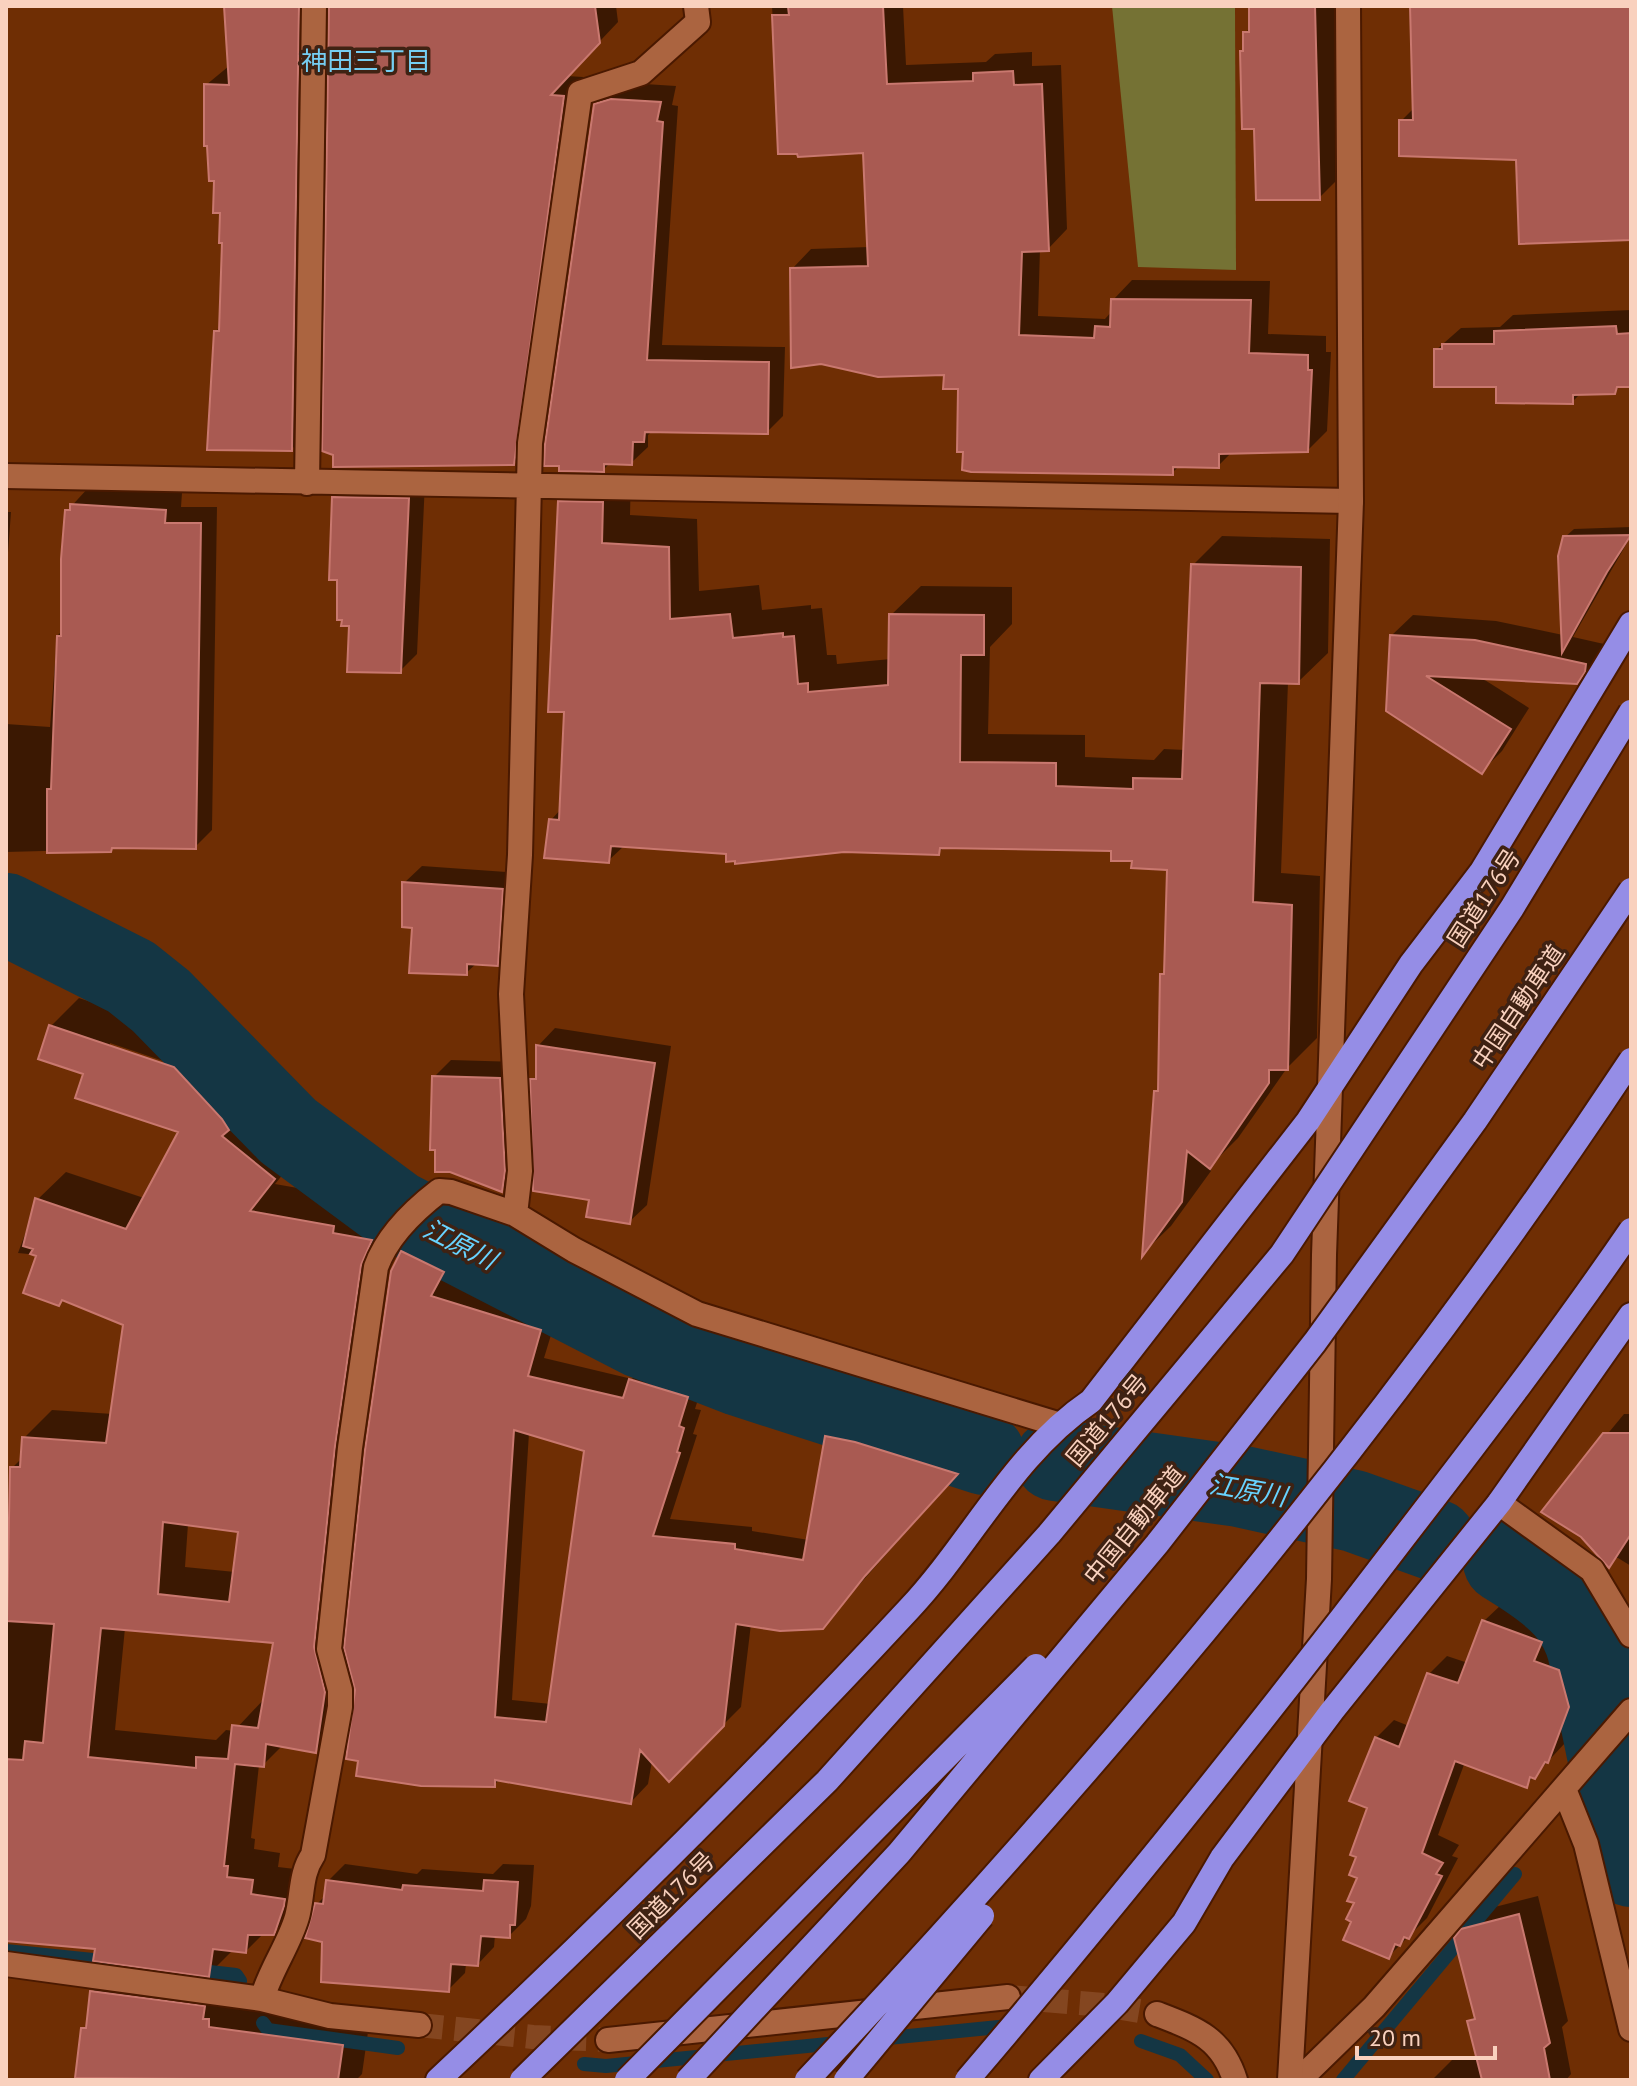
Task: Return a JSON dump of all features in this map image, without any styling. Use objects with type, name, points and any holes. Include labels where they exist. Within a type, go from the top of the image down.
[{"type":"highway","points":[[438,2080],[804,1722],[934,1582],[973,1525],[1057,1424],[1091,1401],[1308,1121],[1411,964],[1482,871],[1631,624]]},
{"type":"highway","name":"国道176号","points":[[522,2080],[827,1781],[1049,1534],[1282,1254],[1512,908],[1631,712]]},
{"type":"highway","name":"中国自動車道","points":[[688,2080],[899,1853],[1157,1544],[1315,1342],[1458,1146],[1631,890]]},
{"type":"highway","points":[[846,2080],[1228,1608],[1395,1395],[1554,1176],[1631,1060]]},
{"type":"highway","points":[[967,2080],[1111,1911],[1340,1622],[1562,1331],[1631,1230]]},
{"type":"highway","points":[[1041,2080],[1117,2003],[1184,1923],[1222,1858],[1499,1503],[1631,1315]]},
{"type":"highway","points":[[627,2080],[1157,1544]]},
{"type":"highway","points":[[807,2080],[965,1913],[1228,1608]]},
{"type":"street","points":[[307,483],[316,53],[314,6]]},
{"type":"street","points":[[515,1214],[520,1171],[511,994],[520,855],[530,443],[580,93],[641,73],[698,22],[696,6]]},
{"type":"street","points":[[1290,2080],[1320,1526],[1324,1255],[1333,1083],[1351,501],[1348,6]]},
{"type":"street","points":[[6,476],[1351,501]]},
{"type":"street","points":[[262,1999],[268,1977],[297,1918],[305,1866],[313,1855],[340,1707],[340,1690],[329,1649],[350,1448],[376,1267],[383,1248],[393,1235],[439,1191],[451,1192],[515,1214],[574,1250],[697,1314],[1057,1424]]},
{"type":"street","points":[[1499,1503],[1592,1570],[1631,1635]]},
{"type":"street","points":[[1299,2080],[1374,2007],[1629,1717]]},
{"type":"street","points":[[1564,1789],[1586,1844],[1631,2029]]},
{"type":"street","points":[[6,1964],[262,1999],[330,2016],[419,2025]]},
{"type":"street","points":[[608,2040],[1008,1997]]},
{"type":"street","points":[[1157,2014],[1210,2040],[1228,2057],[1235,2080]]},
{"type":"shaded area","points":[[1112,6],[1235,6],[1236,270],[1138,267]]},
{"type":"building","points":[[224,6],[299,6],[292,451],[207,450],[214,331],[219,331],[222,243],[219,243],[220,213],[213,213],[214,181],[209,181],[207,146],[204,146],[204,84],[229,85]]},
{"type":"building","points":[[329,6],[595,6],[600,43],[551,95],[564,96],[514,465],[333,467],[333,455],[322,451]]},
{"type":"building","points":[[883,6],[887,84],[973,81],[973,73],[1013,71],[1014,85],[1042,84],[1049,251],[1022,252],[1019,335],[1094,338],[1095,326],[1110,327],[1111,299],[1251,300],[1249,353],[1308,355],[1308,370],[1312,370],[1308,452],[1219,454],[1219,468],[1173,467],[1173,475],[971,472],[962,470],[963,452],[957,452],[958,389],[943,389],[944,375],[878,377],[821,364],[791,368],[790,268],[868,266],[863,153],[798,157],[797,154],[778,154],[772,15],[789,15],[788,7]]},
{"type":"building","points":[[1315,6],[1320,200],[1256,200],[1254,129],[1242,129],[1240,51],[1243,51],[1243,32],[1249,32],[1249,7]]},
{"type":"building","points":[[1410,6],[1631,6],[1631,240],[1519,244],[1516,160],[1399,156],[1399,120],[1413,120]]},
{"type":"building","points":[[611,99],[661,102],[657,121],[663,122],[647,360],[769,362],[768,434],[645,432],[644,442],[633,442],[632,465],[604,464],[604,472],[559,471],[559,466],[544,466],[545,444],[594,104]]},
{"type":"building","points":[[1616,326],[1617,334],[1631,333],[1631,387],[1617,387],[1615,394],[1573,395],[1573,404],[1496,403],[1496,387],[1434,387],[1434,349],[1442,349],[1442,344],[1494,344],[1494,331]]},
{"type":"building","points":[[332,497],[409,498],[401,673],[347,672],[349,626],[341,626],[342,620],[337,620],[337,580],[329,580]]},
{"type":"building","points":[[558,501],[603,502],[602,543],[669,547],[670,619],[730,614],[733,638],[783,633],[783,637],[794,636],[798,684],[808,683],[808,692],[888,685],[889,614],[984,615],[984,655],[961,655],[960,762],[1056,763],[1056,786],[1133,789],[1133,778],[1182,779],[1191,564],[1301,567],[1299,684],[1260,683],[1253,902],[1292,905],[1288,1070],[1269,1070],[1269,1083],[1210,1169],[1187,1151],[1182,1202],[1142,1257],[1154,1091],[1158,1091],[1160,974],[1164,974],[1167,870],[1131,868],[1132,861],[1111,861],[1111,851],[940,848],[939,855],[844,852],[735,864],[735,861],[726,862],[726,854],[611,846],[609,863],[544,858],[549,819],[559,820],[564,712],[548,712]]},
{"type":"building","points":[[70,504],[166,510],[165,523],[201,523],[196,849],[112,848],[111,852],[47,853],[47,789],[51,789],[57,636],[61,636],[61,559],[65,510],[70,510]]},
{"type":"building","points":[[1631,535],[1562,653],[1558,556],[1563,536]]},
{"type":"building","points":[[1390,635],[1475,640],[1586,664],[1585,672],[1577,684],[1426,676],[1511,729],[1482,774],[1386,711]]},
{"type":"building","points":[[402,882],[503,889],[498,966],[467,964],[467,975],[409,973],[412,928],[402,927]]},
{"type":"building","points":[[49,1025],[174,1067],[222,1119],[229,1130],[222,1136],[275,1179],[250,1211],[334,1226],[333,1233],[372,1240],[361,1265],[335,1446],[314,1647],[325,1692],[316,1753],[266,1744],[264,1767],[235,1764],[224,1866],[228,1866],[227,1877],[253,1880],[251,1894],[285,1899],[284,1906],[274,1935],[248,1935],[246,1953],[213,1949],[209,1977],[93,1961],[95,1949],[6,1941],[6,1759],[23,1760],[25,1741],[43,1743],[54,1624],[7,1621],[10,1467],[20,1467],[22,1437],[106,1443],[123,1325],[62,1300],[59,1306],[23,1293],[36,1256],[30,1254],[33,1249],[23,1246],[35,1198],[126,1229],[178,1132],[75,1098],[83,1074],[38,1059]],"holes":[[[163,1522],[238,1532],[229,1602],[158,1594]],[[101,1628],[273,1643],[258,1728],[232,1725],[228,1759],[196,1757],[196,1768],[88,1757]]]},
{"type":"building","points":[[536,1045],[655,1063],[630,1224],[586,1217],[589,1200],[533,1191],[530,1079],[536,1079]]},
{"type":"building","points":[[432,1076],[500,1078],[505,1171],[502,1192],[450,1172],[435,1172],[435,1150],[430,1150]]},
{"type":"building","points":[[401,1251],[444,1272],[431,1296],[541,1330],[528,1376],[623,1398],[629,1379],[688,1397],[679,1426],[684,1428],[677,1452],[680,1453],[653,1536],[735,1544],[735,1549],[803,1560],[825,1436],[855,1442],[958,1474],[865,1576],[823,1629],[780,1631],[736,1624],[724,1726],[669,1782],[640,1750],[631,1804],[495,1780],[495,1787],[421,1786],[356,1776],[358,1761],[346,1759],[355,1690],[344,1648],[365,1450],[391,1271]],"holes":[[[514,1430],[584,1451],[546,1722],[495,1717]]]},
{"type":"building","points":[[1603,1433],[1631,1433],[1631,1534],[1609,1568],[1581,1537],[1541,1512]]},
{"type":"building","points":[[1482,1620],[1542,1642],[1534,1661],[1559,1670],[1569,1707],[1548,1763],[1545,1762],[1535,1779],[1530,1777],[1527,1788],[1455,1761],[1422,1853],[1443,1863],[1436,1874],[1442,1876],[1409,1939],[1404,1937],[1400,1946],[1395,1944],[1389,1959],[1343,1940],[1351,1922],[1346,1919],[1354,1903],[1347,1901],[1357,1878],[1349,1875],[1356,1857],[1350,1855],[1367,1808],[1349,1801],[1375,1737],[1399,1747],[1427,1673],[1458,1683]]},
{"type":"building","points":[[326,1880],[402,1890],[403,1885],[483,1891],[484,1880],[518,1882],[515,1925],[510,1925],[510,1938],[481,1936],[478,1966],[451,1964],[449,1992],[321,1982],[322,1942],[305,1938],[315,1903],[323,1904]]},
{"type":"building","points":[[1519,1914],[1550,2043],[1544,2048],[1550,2080],[1482,2080],[1467,2021],[1475,2019],[1454,1938],[1461,1929]]},
{"type":"building","points":[[90,1991],[205,2006],[203,2019],[209,2019],[209,2027],[343,2045],[338,2080],[75,2078],[81,2028],[86,2028]]},
{"type":"waterway","name":"江原川","points":[[6,914],[131,977],[161,1001],[288,1131],[396,1211],[641,1337],[739,1375],[984,1454]]},
{"type":"waterway","name":"江原川","points":[[1055,1460],[1239,1486],[1354,1511],[1435,1540]]},
{"type":"waterway","name":"江原川","points":[[1504,1562],[1552,1595],[1576,1622],[1584,1638],[1631,1866]]},
{"type":"waterway","points":[[1590,1810],[1615,1803]]},
{"type":"waterway","points":[[1343,2080],[1515,1874]]},
{"type":"waterway","points":[[6,1951],[112,1962]]},
{"type":"waterway","points":[[192,1970],[236,1975],[240,1981]]},
{"type":"waterway","points":[[263,2023],[268,2030],[398,2048]]},
{"type":"waterway","points":[[584,2064],[606,2066],[1009,2026]]},
{"type":"waterway","points":[[1141,2041],[1180,2055],[1207,2080]]},
{"type":"tunnel","points":[[1008,1997],[1105,2005],[1157,2014]]},
{"type":"tunnel","points":[[419,2025],[533,2037],[608,2040]]},
{"type":"district","name":"神田三丁目","points":[[366,60]]}]
